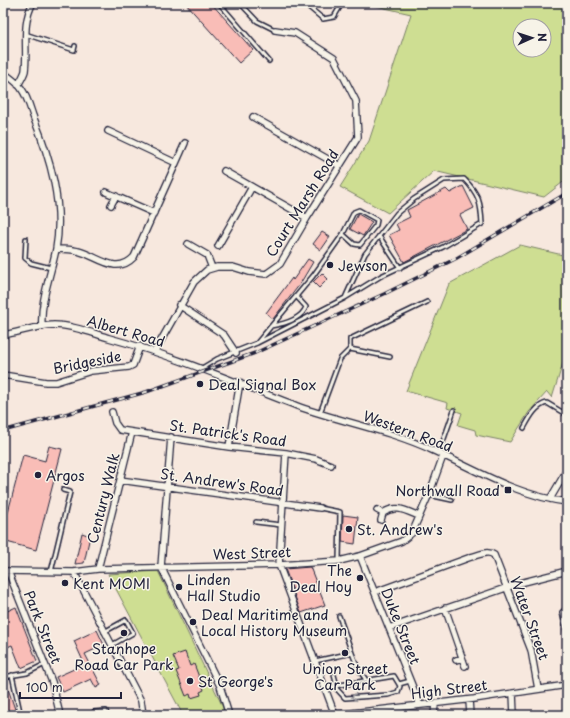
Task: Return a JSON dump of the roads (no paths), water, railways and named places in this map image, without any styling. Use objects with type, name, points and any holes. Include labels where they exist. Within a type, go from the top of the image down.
[{"type":"street","points":[[18,85],[25,72],[27,22],[33,3]]},
{"type":"street","name":"Court Marsh Road","points":[[212,268],[233,267],[249,272],[266,274],[280,264],[358,137],[356,100],[334,58],[295,32],[275,30]]},
{"type":"street","points":[[3,72],[18,85],[28,102],[42,139],[51,172],[58,216],[56,249],[41,314],[42,327]]},
{"type":"street","points":[[253,117],[340,166]]},
{"type":"street","points":[[108,131],[176,163]]},
{"type":"street","points":[[56,249],[77,251],[116,266],[123,266],[134,257],[185,143]]},
{"type":"street","points":[[224,171],[307,218]]},
{"type":"street","points":[[218,246],[252,187]]},
{"type":"street","points":[[106,192],[154,213]]},
{"type":"street","points":[[111,205],[116,196]]},
{"type":"street","points":[[155,351],[179,305],[194,282],[206,270],[212,268],[207,255],[188,244]]},
{"type":"street","points":[[179,305],[224,334],[236,353]]},
{"type":"street","name":"Albert Road","points":[[3,335],[54,325],[66,327],[140,346],[240,382]]},
{"type":"street","name":"Bridgeside","points":[[3,375],[46,382],[67,380],[91,371],[129,367],[133,365],[140,346]]},
{"type":"street","points":[[229,447],[240,382]]},
{"type":"street","name":"Western Road","points":[[240,382],[320,413],[405,440],[441,454],[508,486],[550,499],[567,502]]},
{"type":"street","name":"St. Patrick's Road","points":[[112,412],[120,430],[229,447],[286,453],[316,459],[331,465]]},
{"type":"street","name":"Century Walk","points":[[98,569],[132,432]]},
{"type":"street","points":[[171,437],[161,567],[220,686],[229,715]]},
{"type":"street","points":[[286,453],[279,564],[335,715]]},
{"type":"street","name":"West Street","points":[[5,571],[74,572],[98,569],[279,564],[338,561],[360,556],[402,541],[412,533],[429,495],[441,454]]},
{"type":"street","points":[[550,499],[567,470]]},
{"type":"street","name":"St. Andrew's Road","points":[[120,480],[320,508]]},
{"type":"street","points":[[381,520],[383,513],[390,508],[396,507],[419,516]]},
{"type":"street","points":[[377,510],[383,513]]},
{"type":"street","name":"Water Street","points":[[375,592],[487,552],[494,555],[531,650],[538,689]]},
{"type":"street","name":"Duke Street","points":[[360,556],[420,705]]},
{"type":"street","name":"Park Street","points":[[5,571],[52,682],[60,715]]},
{"type":"street","points":[[74,572],[141,701],[143,715]]},
{"type":"street","points":[[389,628],[507,587],[567,572]]},
{"type":"street","points":[[445,608],[465,666]]},
{"type":"street","points":[[456,660],[462,658]]},
{"type":"street","name":"High Street","points":[[335,715],[381,712],[420,705],[469,700],[567,685]]},
{"type":"street","points":[[513,693],[514,715]]},
{"type":"street","points":[[469,700],[470,715]]},
{"type":"street","points":[[434,715],[435,704]]},
{"type":"lane","points":[[219,3],[269,61]]},
{"type":"lane","points":[[240,3],[257,21],[275,30]]},
{"type":"lane","points":[[304,3],[323,18],[334,17],[341,5],[339,3]]},
{"type":"lane","points":[[26,34],[74,50],[75,46]]},
{"type":"lane","points":[[202,368],[216,359],[236,353],[345,298],[381,276],[443,247],[482,224],[481,205],[474,189],[464,179],[444,180],[414,198],[397,213],[365,254],[345,298]]},
{"type":"lane","points":[[257,343],[296,296],[343,234],[354,212],[359,210],[377,220],[376,225],[360,245],[354,244],[343,234]]},
{"type":"lane","points":[[379,236],[400,268]]},
{"type":"lane","points":[[26,240],[26,258],[30,263],[51,268]]},
{"type":"lane","points":[[271,326],[288,324],[304,310],[306,306],[296,296]]},
{"type":"lane","points":[[320,413],[340,359],[350,349],[350,339],[427,302]]},
{"type":"lane","points":[[350,349],[390,357]]},
{"type":"lane","points":[[524,428],[534,412],[542,404],[547,403],[567,415]]},
{"type":"lane","points":[[441,454],[454,410]]},
{"type":"lane","points":[[51,572],[70,492],[63,490]]},
{"type":"lane","points":[[429,495],[452,500]]},
{"type":"lane","points":[[320,508],[340,512],[338,561]]},
{"type":"lane","points":[[256,522],[281,525]]},
{"type":"lane","points":[[567,608],[562,612],[567,634]]},
{"type":"lane","points":[[339,616],[358,668],[366,680]]},
{"type":"lane","points":[[104,632],[126,620],[133,633],[112,645]]},
{"type":"lane","points":[[315,661],[352,653]]},
{"type":"lane","points":[[3,677],[27,672],[45,664]]},
{"type":"lane","points":[[325,689],[336,686],[366,680],[394,676],[399,684],[398,692],[388,695],[346,698],[336,686],[334,674]]},
{"type":"lane","points":[[12,676],[20,712]]},
{"type":"lane","points":[[399,684],[410,681]]},
{"type":"lane","points":[[94,712],[106,711],[106,715]]},
{"type":"railway","points":[[3,431],[146,392],[255,353],[384,294],[455,259],[567,193]]},
{"type":"place","name":"Jewson","points":[[330,265]]},
{"type":"place","name":"Deal Signal Box","points":[[200,384]]},
{"type":"place","name":"Argos","points":[[38,475]]},
{"type":"place","name":"Northwall Road","points":[[508,490]]},
{"type":"place","name":"St. Andrew's","points":[[349,529]]},
{"type":"place","name":"The Deal Hoy","points":[[360,578]]},
{"type":"place","name":"Kent MOMI","points":[[65,583]]},
{"type":"place","name":"Linden Hall Studio","points":[[179,587]]},
{"type":"place","name":"Deal Maritime and Local History Museum","points":[[193,622]]},
{"type":"place","name":"Stanhope Road Car Park","points":[[124,633]]},
{"type":"place","name":"Union Street Car Park","points":[[345,653]]},
{"type":"place","name":"St George's","points":[[190,681]]}]
